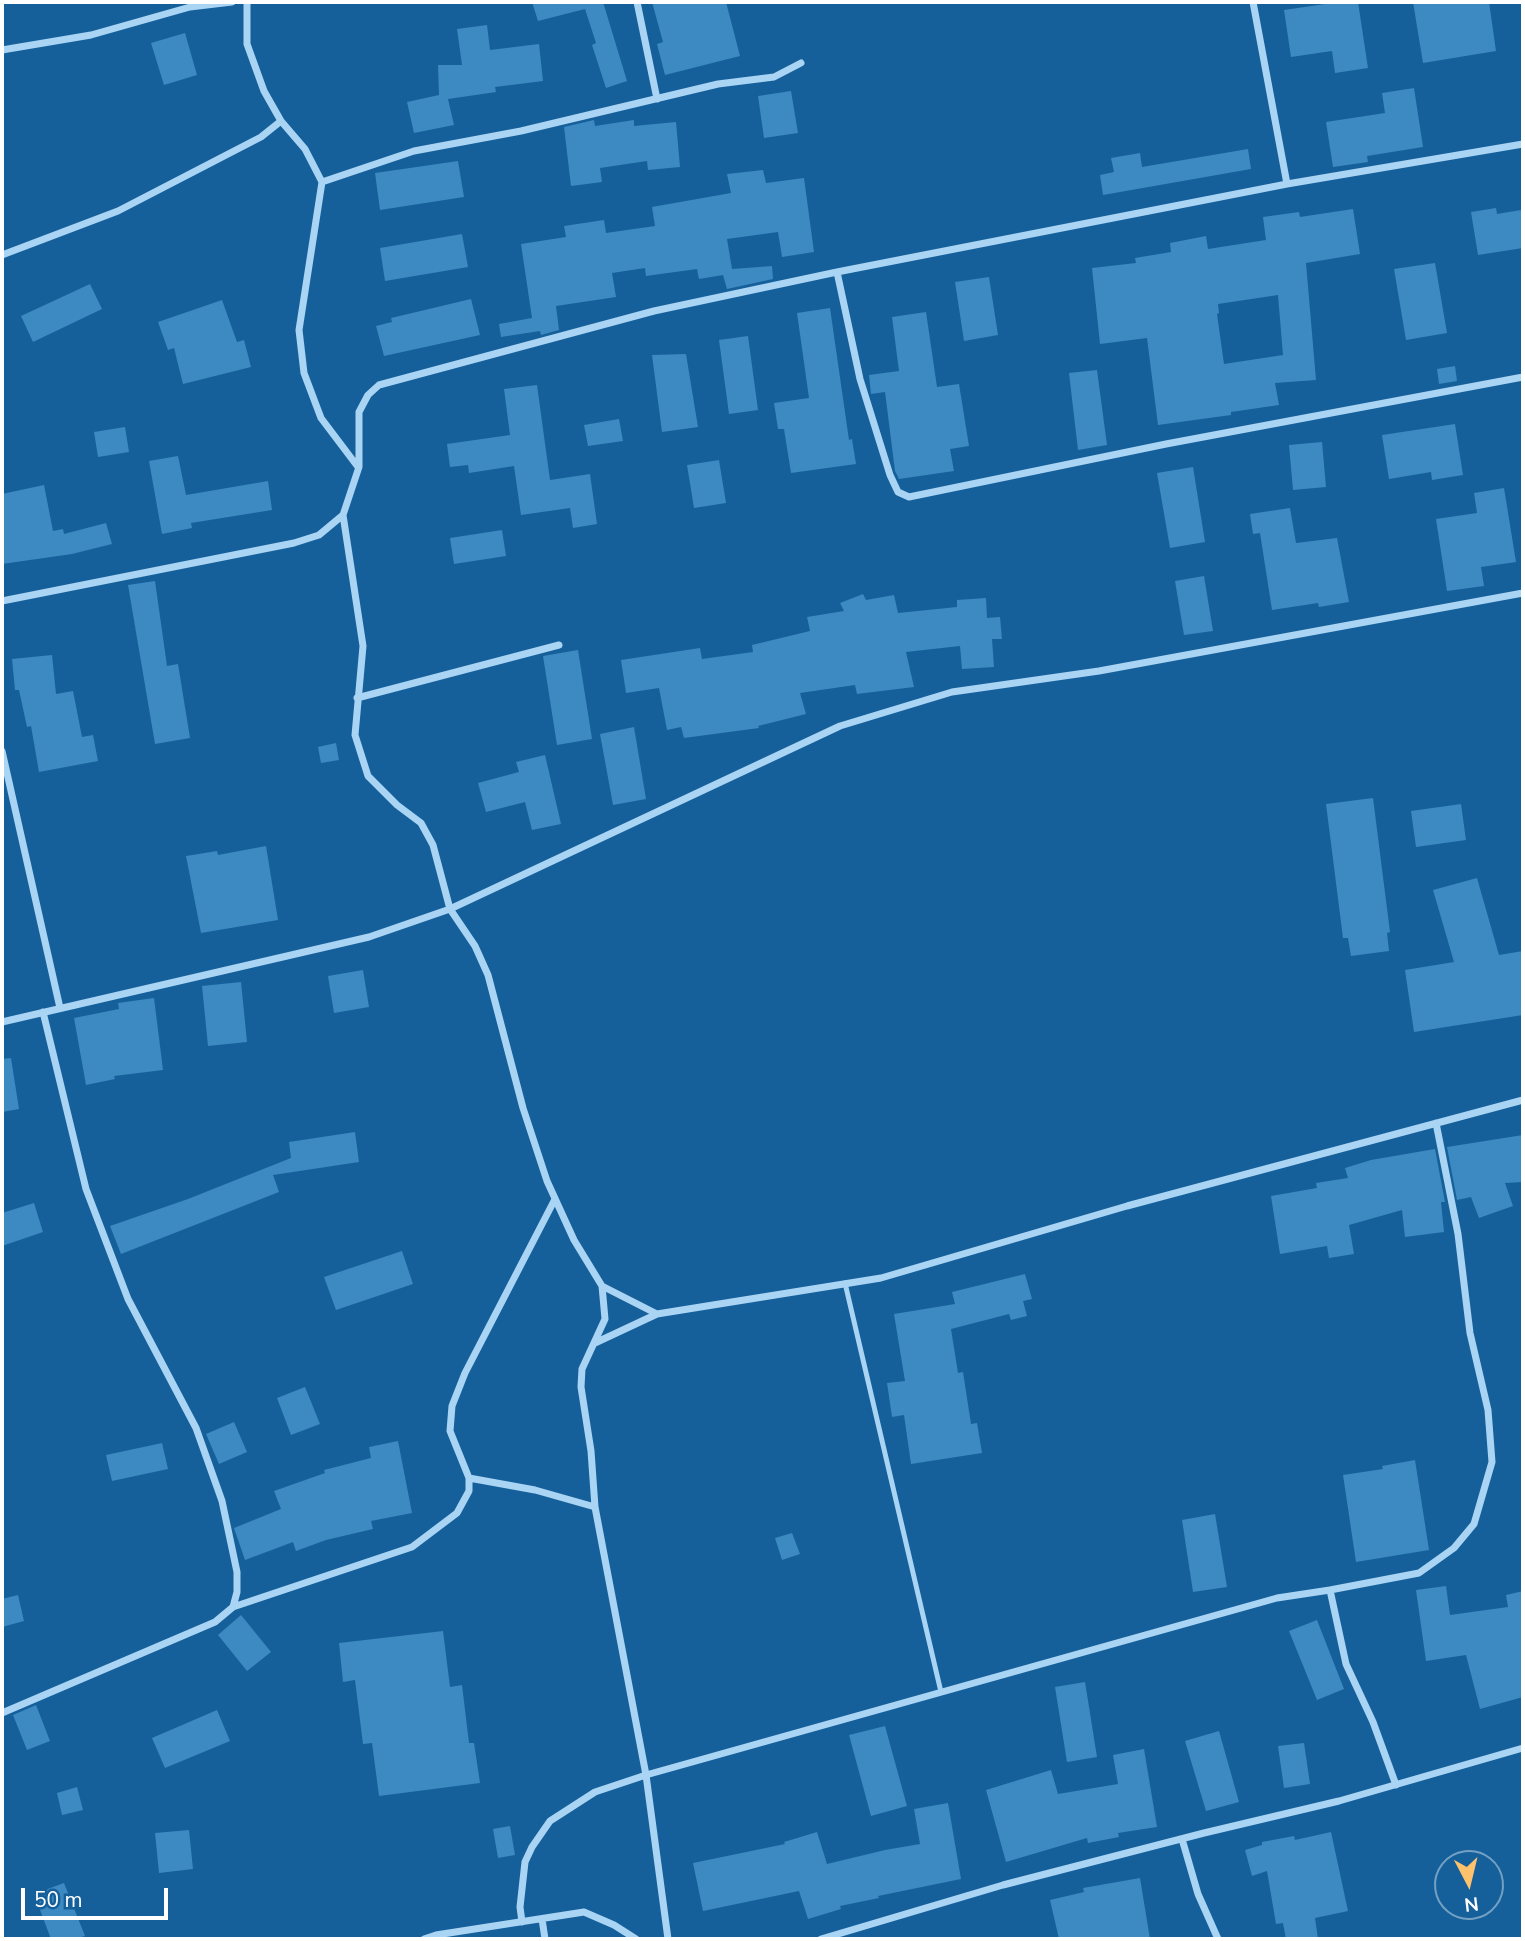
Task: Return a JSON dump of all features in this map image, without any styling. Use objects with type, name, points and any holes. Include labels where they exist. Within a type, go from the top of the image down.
[{"type":"street","points":[[2,50],[91,35],[190,7],[232,2]]},
{"type":"street","points":[[247,2],[247,44],[264,91],[281,121],[305,149],[322,182],[299,330],[304,373],[321,418],[359,467]]},
{"type":"street","points":[[637,2],[657,99]]},
{"type":"street","points":[[1253,2],[1287,184]]},
{"type":"street","points":[[322,182],[414,151],[521,131],[718,84],[774,77],[802,63]]},
{"type":"street","points":[[2,255],[118,211],[261,137],[281,121]]},
{"type":"street","points":[[667,1939],[646,1775],[595,1507],[591,1451],[581,1387],[582,1370],[605,1319],[602,1286],[574,1240],[555,1199],[523,1108],[488,975],[475,946],[450,909],[433,845],[421,824],[368,776],[355,735],[363,646],[343,515],[359,467],[359,412],[368,395],[379,385],[654,312],[837,272],[1287,184],[1523,144]]},
{"type":"street","points":[[837,272],[860,379],[890,475],[898,492],[909,497],[1166,444],[1523,377]]},
{"type":"street","points":[[2,601],[294,543],[319,535],[343,515]]},
{"type":"street","points":[[2,1022],[369,937],[450,909],[841,726],[952,692],[1100,671],[1523,593]]},
{"type":"street","points":[[357,698],[559,645]]},
{"type":"street","points":[[2,751],[60,1008]]},
{"type":"street","points":[[43,1012],[86,1189],[128,1299],[196,1428],[222,1500],[237,1572],[237,1592],[233,1607]]},
{"type":"street","points":[[595,1344],[657,1314],[881,1278],[1128,1206],[1523,1100]]},
{"type":"street","points":[[523,1922],[520,1907],[525,1862],[532,1847],[550,1821],[595,1792],[646,1775],[1277,1598],[1419,1573],[1454,1548],[1474,1524],[1492,1462],[1488,1410],[1470,1333],[1458,1234],[1436,1123]]},
{"type":"street","points":[[2,1713],[215,1622],[233,1607],[412,1547],[457,1513],[469,1491],[469,1478],[450,1431],[452,1406],[465,1373],[555,1199]]},
{"type":"street","points":[[602,1286],[657,1314]]},
{"type":"street","points":[[469,1478],[535,1490],[595,1507]]},
{"type":"street","points":[[1330,1590],[1346,1664],[1373,1722],[1396,1785]]},
{"type":"street","points":[[821,1939],[1003,1885],[1339,1801],[1523,1748]]},
{"type":"street","points":[[1181,1839],[1198,1894],[1219,1939]]},
{"type":"street","points":[[424,1939],[584,1912],[614,1925],[636,1939]]},
{"type":"street","points":[[542,1919],[545,1939]]},
{"type":"lane","points":[[845,1283],[941,1692]]},
{"type":"building","points":[[532,2],[603,2],[627,81],[606,88],[592,45],[596,43],[585,9],[538,21]]},
{"type":"building","points":[[652,2],[726,2],[740,56],[665,75],[657,44],[663,42]]},
{"type":"building","points":[[1324,2],[1358,2],[1368,68],[1335,73],[1332,51],[1291,57],[1284,10],[1325,4]]},
{"type":"building","points":[[1413,2],[1489,2],[1496,51],[1423,63]]},
{"type":"building","points":[[487,25],[490,50],[539,44],[543,81],[495,87],[496,92],[448,99],[454,125],[414,133],[407,102],[439,95],[438,65],[462,65],[457,29]]},
{"type":"building","points":[[185,33],[197,75],[164,85],[151,43]]},
{"type":"building","points":[[1414,88],[1423,147],[1367,156],[1368,162],[1333,167],[1326,122],[1385,113],[1382,93]]},
{"type":"building","points":[[791,91],[798,133],[764,138],[758,96]]},
{"type":"building","points":[[594,120],[595,126],[634,120],[634,126],[676,122],[680,167],[648,170],[647,161],[600,168],[602,182],[571,186],[564,127]]},
{"type":"building","points":[[1248,149],[1251,169],[1103,195],[1100,175],[1114,172],[1111,158],[1140,153],[1142,167]]},
{"type":"building","points":[[458,161],[464,197],[380,210],[375,173]]},
{"type":"building","points":[[763,170],[766,183],[804,178],[814,252],[782,257],[778,232],[727,239],[732,269],[772,266],[773,279],[727,289],[723,275],[699,279],[697,269],[646,276],[645,268],[612,273],[616,297],[556,306],[559,330],[541,335],[540,331],[501,337],[499,324],[532,318],[521,244],[566,237],[564,226],[604,220],[606,233],[655,226],[652,207],[731,193],[727,174]]},
{"type":"building","points":[[1496,208],[1497,214],[1521,210],[1523,248],[1478,255],[1471,212]]},
{"type":"building","points":[[1353,209],[1360,254],[1306,263],[1316,380],[1275,383],[1279,405],[1158,425],[1147,338],[1100,344],[1092,268],[1136,263],[1135,258],[1171,252],[1170,243],[1206,236],[1208,249],[1266,240],[1263,217],[1299,212],[1300,217]],"holes":[[[1278,295],[1283,355],[1224,364],[1218,304]]]},
{"type":"building","points":[[462,234],[468,267],[385,281],[380,248]]},
{"type":"building","points":[[1435,263],[1447,333],[1406,340],[1394,269]]},
{"type":"building","points":[[989,277],[998,335],[964,341],[955,282]]},
{"type":"building","points":[[90,284],[102,309],[33,342],[21,316]]},
{"type":"building","points":[[471,299],[480,335],[384,356],[376,326],[392,322],[391,318]]},
{"type":"building","points":[[222,300],[237,342],[244,340],[251,367],[183,384],[174,348],[168,350],[158,322]]},
{"type":"building","points":[[830,308],[849,440],[852,439],[856,464],[791,473],[784,429],[778,429],[774,403],[809,398],[797,313]]},
{"type":"building","points":[[926,312],[937,387],[959,384],[969,446],[950,449],[954,471],[899,479],[895,471],[885,392],[871,394],[869,375],[899,371],[892,317]]},
{"type":"building","points":[[748,336],[758,410],[729,414],[719,340]]},
{"type":"building","points":[[686,354],[698,427],[662,432],[652,355]]},
{"type":"building","points":[[1455,366],[1457,381],[1439,384],[1437,369]]},
{"type":"building","points":[[1097,370],[1107,445],[1078,450],[1069,373]]},
{"type":"building","points":[[537,385],[550,480],[590,474],[597,524],[573,528],[570,508],[521,515],[514,466],[469,473],[468,465],[450,467],[447,444],[510,435],[504,389]]},
{"type":"building","points":[[619,419],[623,441],[588,446],[584,425]]},
{"type":"building","points":[[1455,424],[1463,475],[1432,480],[1431,472],[1389,479],[1382,435]]},
{"type":"building","points":[[125,427],[129,452],[98,457],[94,432]]},
{"type":"building","points":[[1322,442],[1326,487],[1293,490],[1289,445]]},
{"type":"building","points":[[178,456],[186,495],[268,481],[272,510],[191,523],[192,528],[162,534],[149,461]]},
{"type":"building","points":[[719,460],[726,503],[694,508],[687,465]]},
{"type":"building","points":[[1193,467],[1205,542],[1170,548],[1157,473]]},
{"type":"building","points":[[44,485],[53,531],[63,529],[64,534],[106,523],[112,544],[72,554],[2,564],[2,494]]},
{"type":"building","points":[[1504,488],[1516,562],[1481,567],[1484,586],[1447,591],[1436,519],[1477,513],[1474,493]]},
{"type":"building","points":[[1290,508],[1296,543],[1337,538],[1349,602],[1319,607],[1318,603],[1272,610],[1260,533],[1253,534],[1250,514]]},
{"type":"building","points":[[502,530],[506,556],[454,564],[450,538]]},
{"type":"building","points":[[1204,576],[1213,631],[1184,635],[1175,581]]},
{"type":"building","points":[[155,581],[167,666],[178,664],[190,738],[155,744],[128,585]]},
{"type":"building","points":[[863,594],[866,600],[894,595],[898,613],[957,607],[957,600],[986,598],[987,618],[1000,617],[1002,639],[992,639],[994,667],[962,669],[960,646],[906,652],[914,687],[857,694],[855,685],[800,693],[806,714],[758,726],[759,728],[684,738],[681,727],[667,730],[659,688],[626,693],[621,660],[700,648],[702,659],[753,652],[752,645],[810,631],[807,617],[844,611],[840,603]]},
{"type":"building","points":[[578,650],[592,739],[557,745],[543,656]]},
{"type":"building","points":[[52,655],[56,694],[73,691],[82,737],[93,735],[98,761],[39,772],[31,726],[27,727],[19,690],[15,690],[12,659]]},
{"type":"building","points":[[634,727],[646,799],[613,805],[600,734]]},
{"type":"building","points":[[336,743],[339,760],[321,763],[318,747]]},
{"type":"building","points":[[545,755],[561,824],[532,830],[525,802],[486,812],[478,783],[519,772],[516,762]]},
{"type":"building","points":[[1373,798],[1390,932],[1387,933],[1389,951],[1351,956],[1348,938],[1343,938],[1326,804]]},
{"type":"building","points":[[1461,804],[1466,840],[1416,847],[1411,811]]},
{"type":"building","points":[[266,846],[278,920],[201,933],[186,856],[217,851],[218,855]]},
{"type":"building","points":[[1477,878],[1499,955],[1523,951],[1523,1015],[1414,1032],[1405,970],[1454,962],[1433,890]]},
{"type":"building","points":[[363,970],[369,1007],[334,1013],[328,976]]},
{"type":"building","points":[[241,982],[247,1042],[208,1046],[202,986]]},
{"type":"building","points":[[154,998],[163,1070],[114,1076],[115,1079],[86,1085],[74,1018],[119,1009],[118,1003]]},
{"type":"building","points":[[11,1058],[19,1109],[2,1112],[2,1059]]},
{"type":"building","points":[[355,1132],[359,1162],[273,1175],[279,1192],[121,1254],[110,1226],[188,1199],[291,1158],[289,1142]]},
{"type":"building","points":[[1523,1135],[1523,1182],[1505,1183],[1513,1206],[1479,1218],[1471,1197],[1457,1200],[1447,1147]]},
{"type":"building","points":[[1435,1149],[1445,1202],[1441,1202],[1444,1232],[1405,1237],[1402,1210],[1349,1225],[1354,1254],[1329,1258],[1327,1246],[1280,1254],[1271,1196],[1317,1188],[1316,1183],[1348,1178],[1345,1168],[1371,1160]]},
{"type":"building","points":[[34,1203],[43,1232],[2,1246],[2,1213]]},
{"type":"building","points":[[402,1251],[413,1284],[336,1310],[324,1277]]},
{"type":"building","points":[[1025,1274],[1032,1299],[1023,1301],[1027,1316],[1011,1320],[1009,1314],[951,1329],[958,1373],[963,1372],[971,1424],[977,1423],[982,1453],[911,1464],[904,1415],[892,1417],[887,1383],[905,1381],[894,1314],[955,1304],[952,1292]]},
{"type":"building","points":[[305,1387],[320,1424],[291,1435],[277,1398]]},
{"type":"building","points":[[234,1422],[247,1452],[219,1464],[206,1434]]},
{"type":"building","points":[[398,1441],[412,1513],[371,1521],[373,1529],[326,1540],[296,1551],[293,1542],[245,1560],[234,1528],[281,1509],[274,1491],[325,1473],[324,1470],[371,1458],[369,1447]]},
{"type":"building","points":[[162,1443],[168,1469],[112,1481],[106,1455]]},
{"type":"building","points":[[1415,1460],[1429,1550],[1356,1562],[1343,1475],[1383,1469],[1382,1466]]},
{"type":"building","points":[[1215,1514],[1227,1587],[1193,1592],[1182,1520]]},
{"type":"building","points":[[792,1533],[800,1554],[782,1560],[775,1538]]},
{"type":"building","points":[[1446,1586],[1450,1615],[1508,1607],[1506,1595],[1523,1591],[1523,1697],[1480,1709],[1466,1655],[1426,1661],[1416,1590]]},
{"type":"building","points":[[18,1595],[24,1621],[2,1627],[2,1599]]},
{"type":"building","points":[[241,1615],[271,1652],[247,1671],[218,1635]]},
{"type":"building","points":[[1317,1620],[1344,1689],[1317,1700],[1289,1631]]},
{"type":"building","points":[[443,1631],[450,1687],[462,1685],[469,1743],[474,1743],[480,1783],[379,1796],[372,1743],[363,1744],[355,1680],[343,1682],[339,1643]]},
{"type":"building","points":[[1085,1682],[1097,1757],[1067,1762],[1055,1687]]},
{"type":"building","points":[[36,1705],[50,1741],[27,1750],[13,1715]]},
{"type":"building","points":[[217,1710],[230,1741],[165,1768],[152,1738]]},
{"type":"building","points":[[885,1726],[907,1806],[871,1816],[849,1735]]},
{"type":"building","points":[[1219,1731],[1239,1802],[1206,1811],[1185,1741]]},
{"type":"building","points":[[1304,1743],[1310,1784],[1284,1788],[1278,1746]]},
{"type":"building","points":[[1144,1749],[1157,1827],[1118,1833],[1119,1837],[1088,1843],[1087,1838],[1006,1862],[986,1790],[1051,1770],[1058,1794],[1118,1784],[1113,1755]]},
{"type":"building","points":[[77,1787],[83,1810],[62,1815],[57,1793]]},
{"type":"building","points":[[948,1803],[961,1879],[878,1896],[879,1898],[840,1906],[841,1909],[808,1919],[799,1891],[703,1911],[693,1863],[785,1844],[784,1842],[817,1832],[827,1864],[920,1844],[914,1809]]},
{"type":"building","points":[[510,1826],[515,1855],[498,1858],[493,1829]]},
{"type":"building","points":[[189,1830],[193,1869],[159,1873],[155,1833]]},
{"type":"building","points":[[1331,1832],[1348,1911],[1315,1918],[1318,1939],[1286,1939],[1283,1923],[1276,1924],[1267,1871],[1252,1876],[1245,1850],[1262,1845],[1262,1842],[1294,1836],[1295,1840]]},
{"type":"building","points":[[1140,1878],[1150,1939],[1059,1939],[1050,1900],[1084,1892],[1083,1888]]},
{"type":"building","points":[[64,1883],[85,1936],[75,1939],[51,1939],[34,1894]]}]
